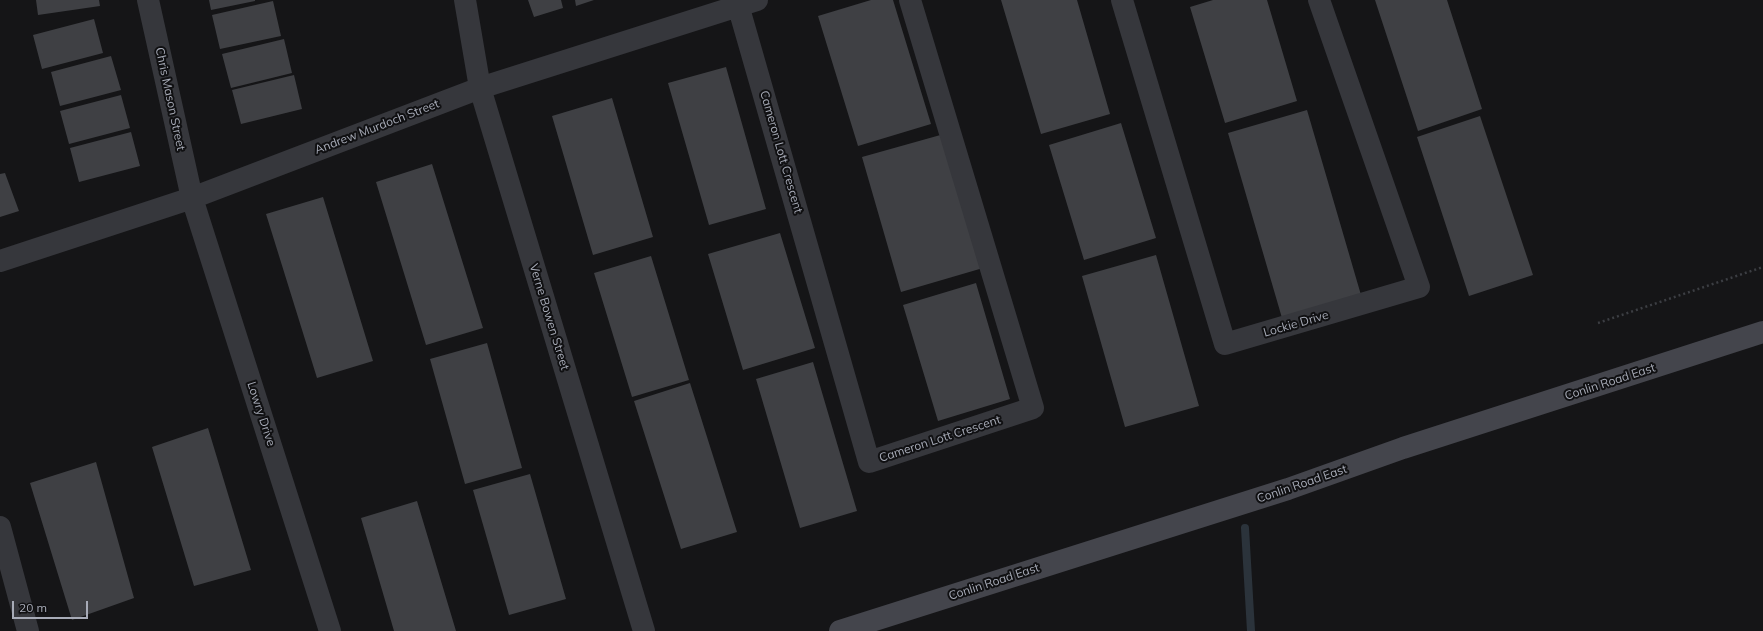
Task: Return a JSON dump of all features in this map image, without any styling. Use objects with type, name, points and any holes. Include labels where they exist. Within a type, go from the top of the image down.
[{"type":"street","name":"Chris Mason Street","points":[[148,0],[192,198]]},
{"type":"street","name":"Verne Bowen Street","points":[[466,0],[480,88],[644,631]]},
{"type":"street","name":"Cameron Lott Crescent","points":[[748,2],[869,462],[1034,408],[910,0]]},
{"type":"street","name":"Lockie Drive","points":[[1122,0],[1226,344],[1419,287],[1319,0]]},
{"type":"street","name":"Andrew Murdoch Street","points":[[0,261],[192,198],[480,88],[748,2]]},
{"type":"street","name":"Lowry Drive","points":[[192,198],[330,631]]},
{"type":"street","name":"Conlin Road East","points":[[840,631],[1288,489],[1403,448],[1763,332]]},
{"type":"street","points":[[0,527],[28,631]]},
{"type":"path","points":[[1598,323],[1763,267]]},
{"type":"building","points":[[36,0],[99,0],[100,6],[38,15]]},
{"type":"building","points":[[209,0],[255,0],[255,1],[211,10]]},
{"type":"building","points":[[528,0],[561,0],[563,8],[534,17]]},
{"type":"building","points":[[575,0],[594,0],[576,6]]},
{"type":"building","points":[[871,0],[893,0],[931,124],[858,146],[818,16]]},
{"type":"building","points":[[1001,0],[1077,0],[1110,114],[1041,134]]},
{"type":"building","points":[[1213,0],[1267,0],[1297,101],[1225,123],[1190,7]]},
{"type":"building","points":[[1375,0],[1447,0],[1482,109],[1418,131]]},
{"type":"building","points":[[273,1],[281,36],[220,49],[212,15]]},
{"type":"building","points":[[94,19],[103,53],[42,69],[33,35]]},
{"type":"building","points":[[284,39],[292,73],[231,88],[222,54]]},
{"type":"building","points":[[111,56],[121,90],[60,106],[51,72]]},
{"type":"building","points":[[726,67],[766,209],[709,225],[668,83]]},
{"type":"building","points":[[294,75],[302,109],[241,124],[232,90]]},
{"type":"building","points":[[121,95],[130,128],[69,144],[60,111]]},
{"type":"building","points":[[612,98],[653,237],[593,255],[552,116]]},
{"type":"building","points":[[1307,110],[1361,295],[1282,318],[1228,133]]},
{"type":"building","points":[[1480,116],[1533,275],[1469,296],[1417,137]]},
{"type":"building","points":[[1121,123],[1156,238],[1084,260],[1049,145]]},
{"type":"building","points":[[131,132],[140,166],[79,182],[70,148]]},
{"type":"building","points":[[944,134],[983,268],[901,292],[862,157]]},
{"type":"building","points":[[432,164],[483,328],[426,345],[376,182]]},
{"type":"building","points":[[5,173],[19,211],[0,217],[0,174]]},
{"type":"building","points":[[323,197],[373,361],[317,378],[266,214]]},
{"type":"building","points":[[780,233],[815,348],[743,370],[708,254]]},
{"type":"building","points":[[1156,255],[1199,406],[1125,427],[1082,276]]},
{"type":"building","points":[[651,256],[689,380],[632,397],[594,273]]},
{"type":"building","points":[[976,283],[1010,399],[938,421],[903,305]]},
{"type":"building","points":[[487,343],[522,468],[465,484],[430,359]]},
{"type":"building","points":[[813,362],[857,511],[800,528],[756,379]]},
{"type":"building","points":[[690,383],[737,532],[681,549],[634,401]]},
{"type":"building","points":[[208,428],[251,570],[194,586],[152,447]]},
{"type":"building","points":[[96,462],[134,598],[72,620],[30,483]]},
{"type":"building","points":[[530,474],[566,599],[509,615],[473,490]]},
{"type":"building","points":[[417,501],[456,631],[394,631],[361,518]]},
{"type":"waterway","points":[[1245,528],[1251,631]]}]
